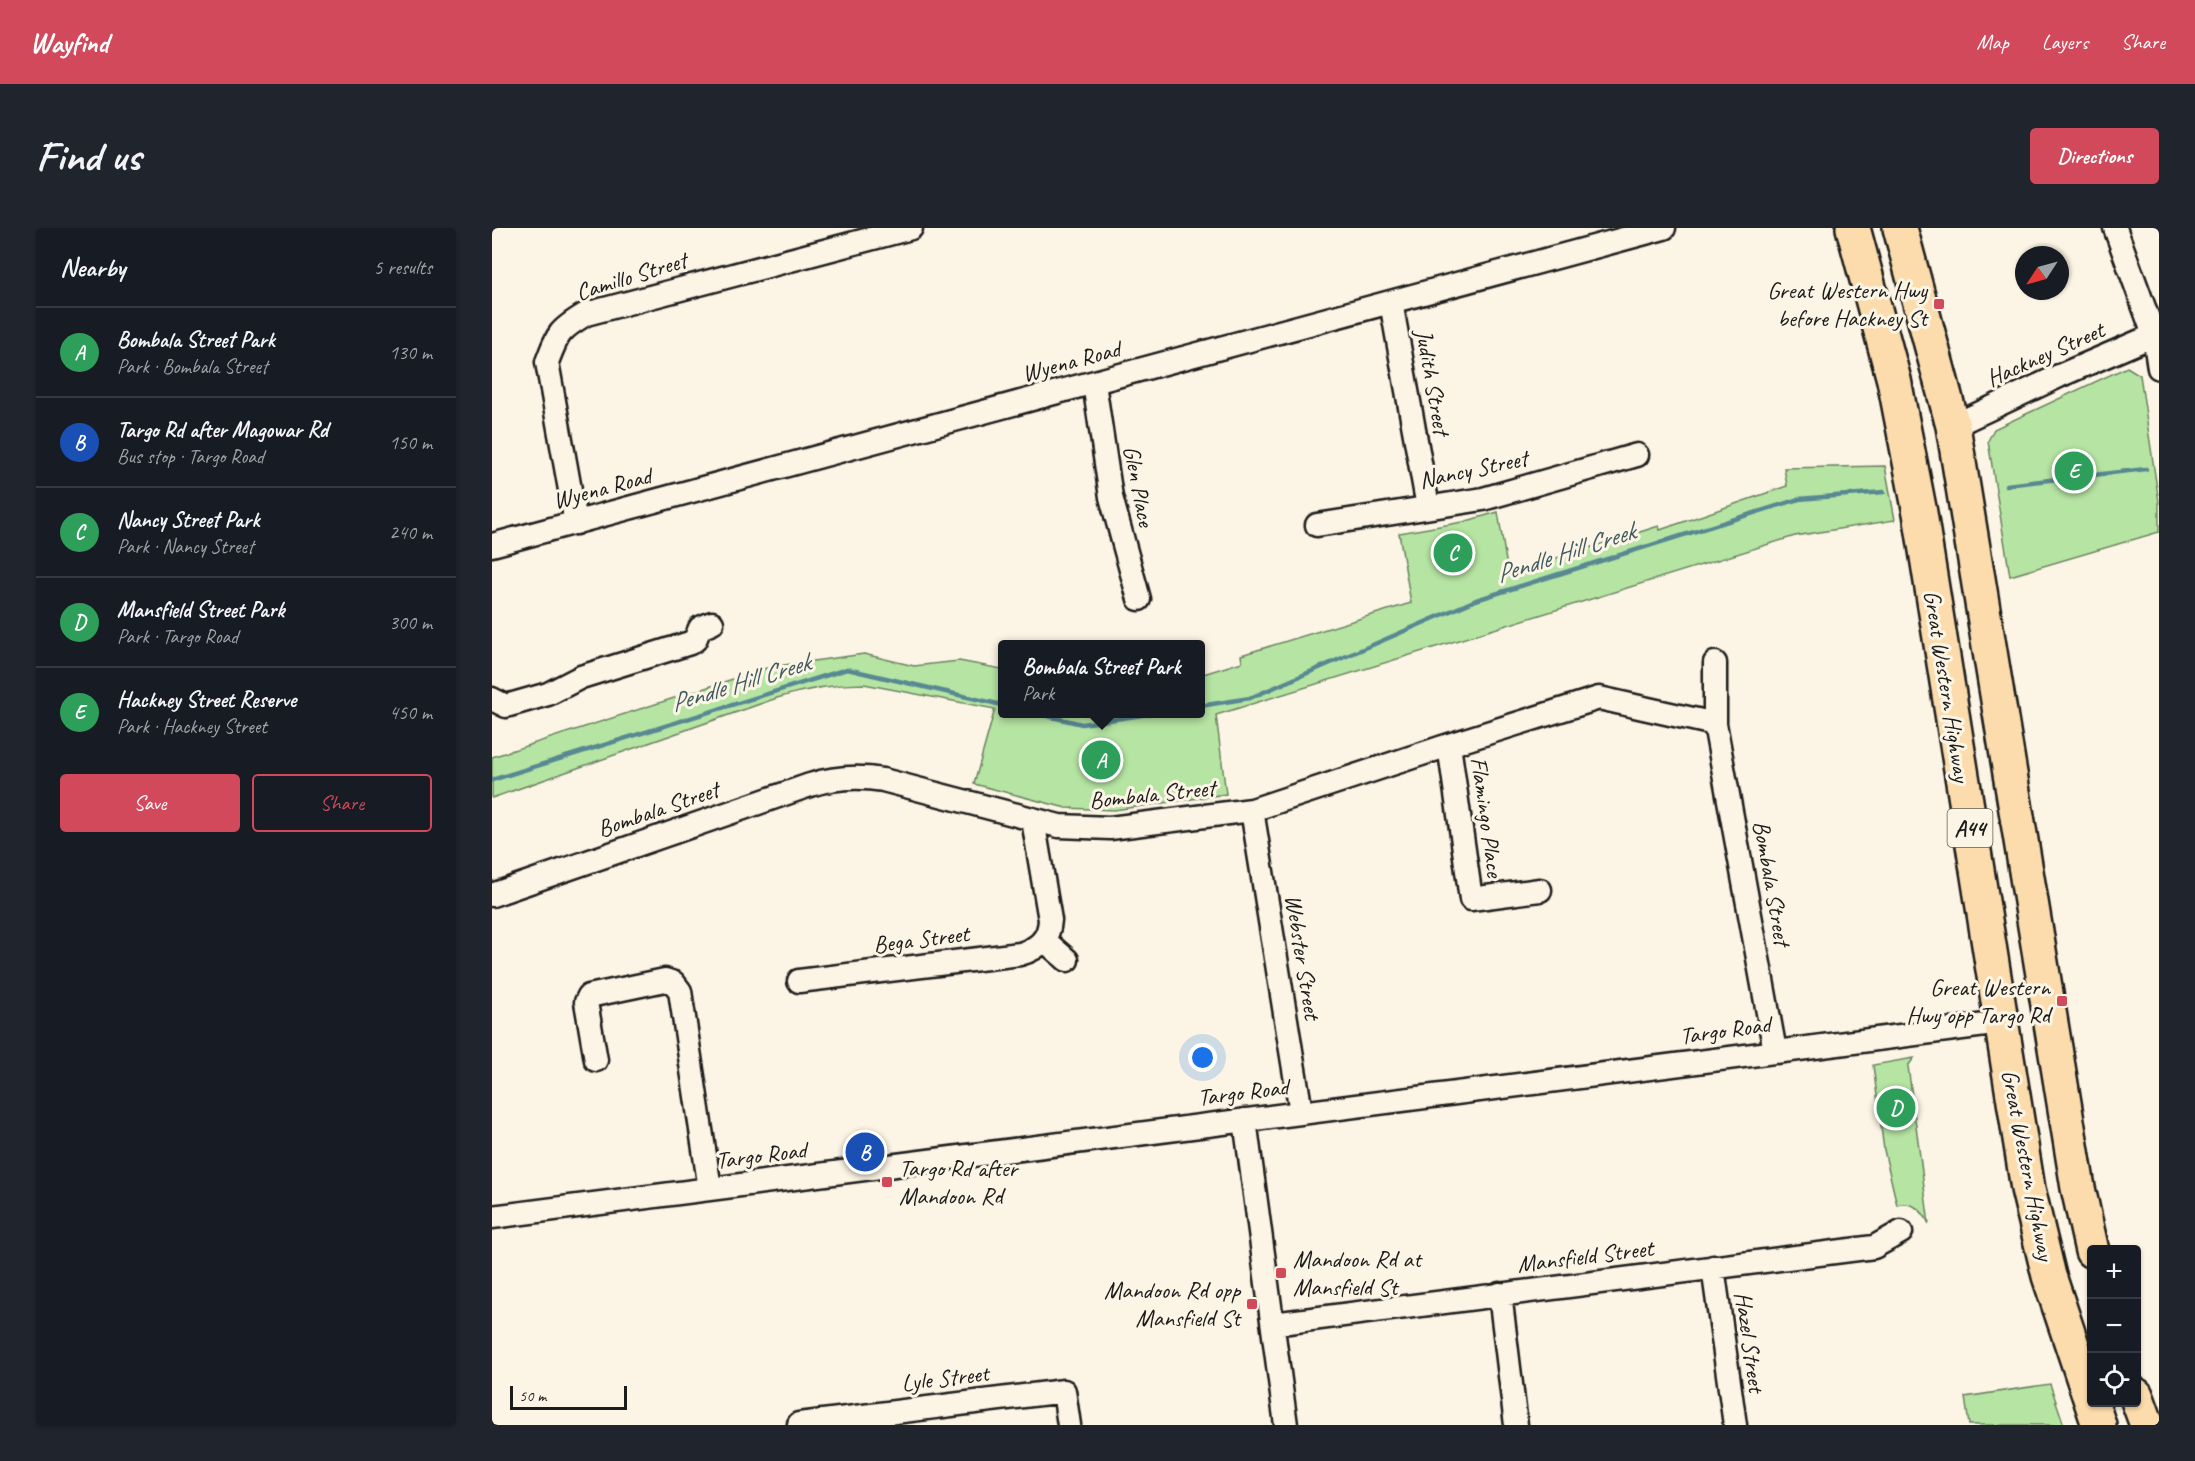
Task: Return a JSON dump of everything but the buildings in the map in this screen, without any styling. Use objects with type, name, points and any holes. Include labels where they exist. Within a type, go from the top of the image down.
[{"type":"highway","name":"Great Western Highway","points":[[1853,228],[1894,380],[1920,513],[2001,1023],[2037,1231],[2049,1276],[2099,1425]]},
{"type":"highway","name":"Great Western Highway","points":[[1900,228],[1953,426],[2078,1188],[2090,1245]]},
{"type":"highway","points":[[2140,1407],[2147,1425]]},
{"type":"street","name":"Camillo Street","points":[[576,523],[547,362],[555,340],[564,327],[586,314],[911,228]]},
{"type":"street","name":"Wyena Road","points":[[492,545],[1391,302],[1609,235],[1664,228]]},
{"type":"street","points":[[2115,228],[2157,334],[2159,368]]},
{"type":"street","name":"Judith Street","points":[[1391,302],[1428,507]]},
{"type":"street","name":"Hackney Street","points":[[1953,426],[2059,376],[2157,334]]},
{"type":"street","name":"Glen Place","points":[[1094,383],[1111,497],[1139,599]]},
{"type":"street","name":"Nancy Street","points":[[1317,525],[1483,499],[1637,455]]},
{"type":"street","points":[[492,699],[506,706],[548,694],[581,677],[690,643],[695,640],[700,628],[712,623]]},
{"type":"street","name":"Bombala Street","points":[[1714,663],[1715,724],[1775,1051]]},
{"type":"street","name":"Bombala Street","points":[[492,895],[810,785],[838,778],[859,777],[883,780],[1033,820],[1069,827],[1110,828],[1252,810],[1599,698],[1715,724]]},
{"type":"street","name":"Flamingo Place","points":[[1449,745],[1471,899],[1540,890]]},
{"type":"street","name":"Webster Street","points":[[1252,810],[1301,1112]]},
{"type":"street","points":[[1033,820],[1050,920],[1048,934],[1044,940],[1067,960]]},
{"type":"street","name":"Bega Street","points":[[800,981],[1020,954],[1036,948],[1044,940]]},
{"type":"street","points":[[596,1060],[586,1002],[590,996],[665,980],[677,986],[680,991],[710,1189]]},
{"type":"street","name":"Targo Road","points":[[492,1217],[2001,1023]]},
{"type":"street","points":[[1245,1120],[1286,1425]]},
{"type":"street","name":"Mansfield Street","points":[[1273,1324],[1874,1247],[1901,1232]]},
{"type":"street","name":"Hazel Street","points":[[1713,1267],[1735,1425]]},
{"type":"street","points":[[1500,1294],[1516,1425]]},
{"type":"street","name":"Lyle Street","points":[[799,1424],[1064,1390],[1069,1425]]},
{"type":"green space","points":[[2127,367],[2140,375],[2159,502],[2159,532],[2010,576],[1988,441],[1994,429]]},
{"type":"green space","points":[[1885,466],[1895,520],[1795,536],[1216,715],[1226,794],[1114,810],[1066,808],[974,784],[995,709],[864,684],[820,688],[777,698],[492,798],[492,757],[770,667],[864,654],[914,666],[959,661],[998,668],[998,718],[1205,718],[1205,673],[1242,662],[1241,655],[1411,603],[1399,533],[1463,522],[1498,512],[1508,573],[1659,526],[1660,530],[1787,486],[1784,468]]},
{"type":"green space","points":[[1914,1058],[1908,1066],[1929,1224],[1916,1208],[1907,1204],[1897,1205],[1884,1150],[1873,1065]]},
{"type":"green space","points":[[2050,1384],[2064,1425],[1969,1425],[1965,1397]]},
{"type":"waterway","name":"Pendle Hill Creek","points":[[2006,485],[2146,469]]},
{"type":"waterway","name":"Pendle Hill Creek","points":[[1205,705],[1250,698],[1476,600],[1799,499],[1884,492]]},
{"type":"waterway","name":"Pendle Hill Creek","points":[[492,780],[847,669],[998,704]]},
{"type":"waterway","name":"Pendle Hill Creek","points":[[1056,718],[1082,724],[1122,718]]},
{"type":"place","name":"Great Western Hwy before Hackney St","points":[[1939,304]]},
{"type":"place","name":"Hackney Street Reserve","points":[[2074,471]]},
{"type":"place","name":"Nancy Street Park","points":[[1453,553]]},
{"type":"place","name":"Bombala Street Park","points":[[1101,760]]},
{"type":"place","name":"Great Western Hwy opp Targo Rd","points":[[2062,1001]]},
{"type":"place","name":"Mansfield Street Park","points":[[1896,1108]]},
{"type":"place","name":"Targo Rd after Magowar Rd","points":[[865,1152]]},
{"type":"place","name":"Targo Rd after Mandoon Rd","points":[[887,1182]]},
{"type":"place","name":"Mandoon Rd at Mansfield St","points":[[1281,1273]]},
{"type":"place","name":"Mandoon Rd opp Mansfield St","points":[[1252,1304]]}]
